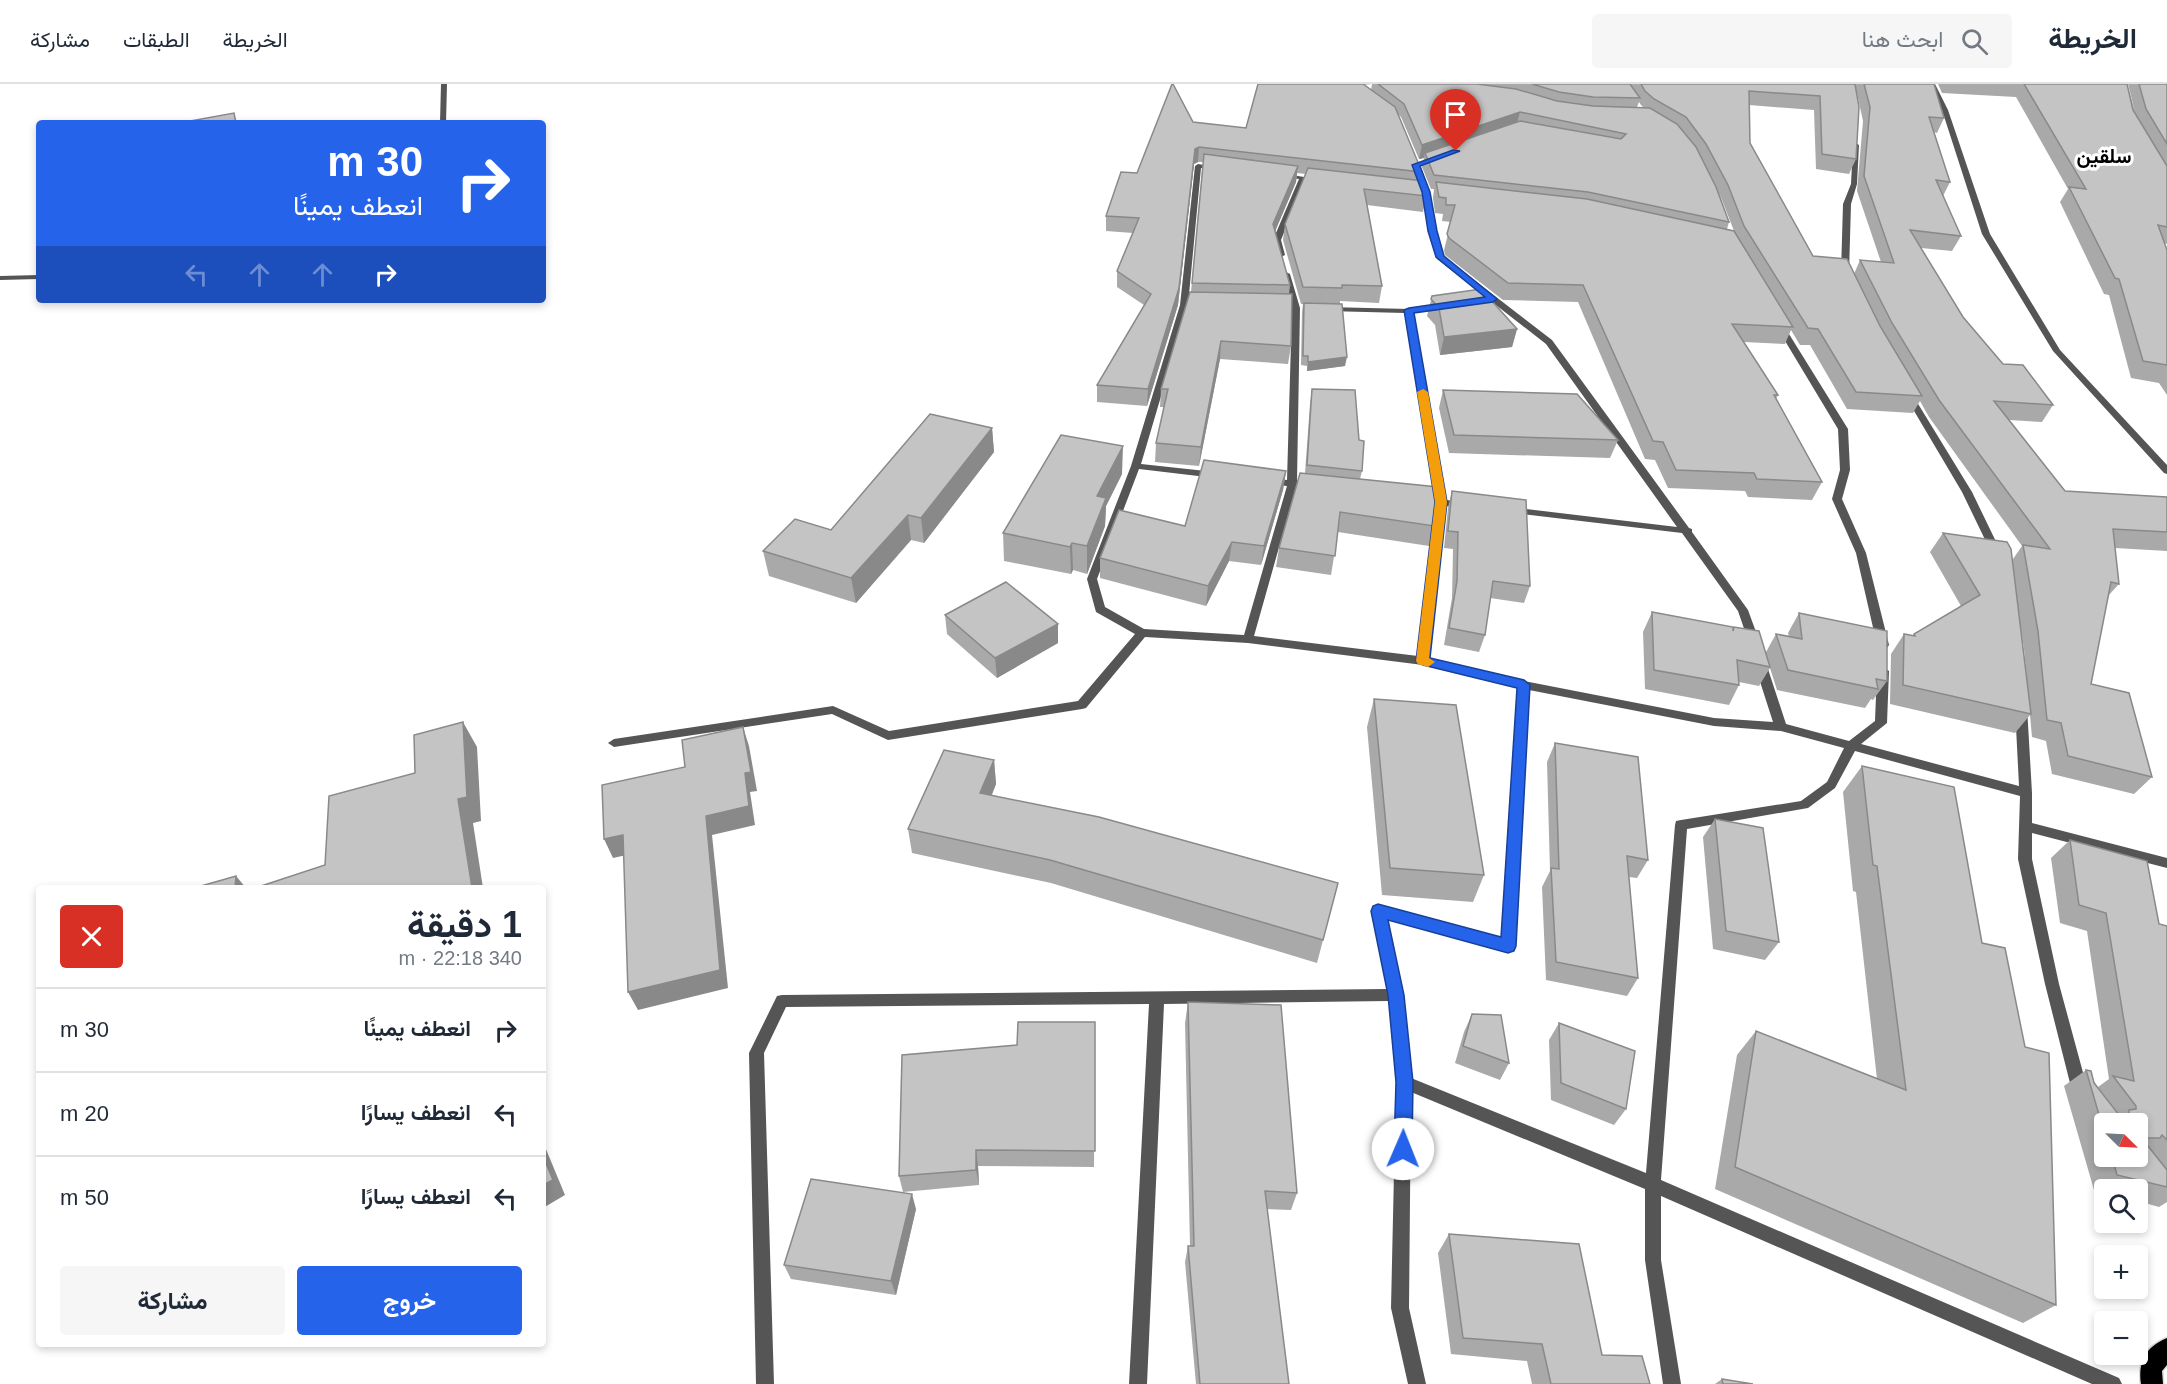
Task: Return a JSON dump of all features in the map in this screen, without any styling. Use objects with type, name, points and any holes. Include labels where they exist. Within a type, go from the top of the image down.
[{"type":"main road","points":[[2152,1384],[2150,1367],[2167,1349]]},
{"type":"street","points":[[443,120],[444,84]]},
{"type":"street","points":[[1932,84],[1945,110],[1986,234],[2057,351],[2167,471]]},
{"type":"street","points":[[1849,284],[1845,274],[1846,204],[1854,184],[1857,132]]},
{"type":"street","points":[[1412,156],[1426,192],[1432,231],[1440,257],[1488,300],[1549,342],[1743,610],[1781,727]]},
{"type":"street","points":[[1416,165],[1427,161]]},
{"type":"street","points":[[1221,168],[1198,166],[1184,305],[1136,466],[1092,579],[1101,609],[1142,633],[1248,639],[1423,661],[1524,685],[1714,722],[1781,727],[2026,793]]},
{"type":"street","points":[[1268,174],[1326,180]]},
{"type":"street","points":[[1248,639],[1292,484],[1296,308],[1277,240],[1303,178]]},
{"type":"street","points":[[1415,191],[1437,193]]},
{"type":"street","points":[[0,279],[36,277]]},
{"type":"street","points":[[1184,305],[1195,305]]},
{"type":"street","points":[[1318,309],[1409,310],[1451,305]]},
{"type":"street","points":[[1285,308],[1307,308]]},
{"type":"street","points":[[1409,310],[1441,502],[1423,661]]},
{"type":"street","points":[[1672,1384],[1653,1260],[1653,1184],[1681,825],[1804,805],[1830,785],[1852,745],[1881,723],[1883,647],[1861,553],[1837,499],[1845,470],[1843,429],[1776,319]]},
{"type":"street","points":[[1901,382],[1967,492],[2000,559]]},
{"type":"street","points":[[1136,466],[1225,476]]},
{"type":"street","points":[[1258,480],[1326,488]]},
{"type":"street","points":[[1407,498],[1476,506]]},
{"type":"street","points":[[1500,509],[1688,531]]},
{"type":"street","points":[[614,743],[833,710],[888,736],[1082,705],[1142,633]]},
{"type":"street","points":[[1417,1384],[1400,1308],[1404,1082],[1396,995],[1378,911],[1508,946],[1524,685]]},
{"type":"street","points":[[2020,696],[2026,793],[2025,860],[2052,984],[2082,1098]]},
{"type":"street","points":[[2025,826],[2167,863]]},
{"type":"street","points":[[765,1384],[756,1053],[782,1001],[1396,995]]},
{"type":"street","points":[[1138,1384],[1157,997]]},
{"type":"street","points":[[1404,1082],[1653,1184],[2113,1384]]},
{"type":"building","points":[[1172,84],[1193,122],[1246,128],[1258,84],[1363,84],[1395,107],[1422,172],[1199,147],[1195,149],[1179,288],[1148,389],[1097,385],[1151,294],[1117,271],[1139,218],[1106,216],[1121,172],[1137,173]]},
{"type":"building","points":[[1378,84],[1477,84],[1516,89],[1557,101],[1593,106],[1650,108],[1677,124],[1696,147],[1716,187],[1729,222],[1588,192],[1434,175],[1425,153],[1520,121],[1621,139],[1626,134],[1520,112],[1422,145],[1404,104]]},
{"type":"building","points":[[1532,84],[1630,84],[1640,98],[1593,97],[1559,92]]},
{"type":"building","points":[[1641,84],[1855,84],[1859,107],[1856,159],[1822,154],[1820,96],[1749,91],[1750,143],[1813,256],[1847,259],[1880,326],[1922,396],[1856,392],[1818,329],[1808,328],[1744,226],[1728,185],[1706,144],[1686,117],[1654,99]]},
{"type":"building","points":[[1864,84],[1934,84],[1944,118],[1929,117],[1950,182],[1936,180],[1961,236],[1910,230],[1963,317],[2003,364],[2023,365],[2053,405],[1994,401],[2065,491],[2167,497],[2167,532],[2113,529],[2119,584],[2111,582],[2091,684],[2129,693],[2152,777],[2068,756],[2061,723],[2047,720],[2038,631],[2023,545],[2050,549],[1939,400],[1892,323],[1860,260],[1894,263],[1864,176],[1870,107]]},
{"type":"building","points":[[2024,84],[2127,84],[2133,110],[2167,166],[2167,227],[2158,225],[2167,250],[2167,365],[2143,361],[2119,279],[2115,278],[2069,187],[2086,189]]},
{"type":"building","points":[[2139,84],[2167,84],[2167,144],[2146,109]]},
{"type":"building","points":[[234,113],[235,120],[196,120]]},
{"type":"building","points":[[1204,154],[1298,166],[1273,224],[1290,285],[1192,283]]},
{"type":"building","points":[[1308,168],[1424,181],[1426,196],[1364,189],[1382,286],[1303,287],[1285,224]]},
{"type":"building","points":[[1436,182],[1587,199],[1734,231],[1793,327],[1732,324],[1778,395],[1774,395],[1822,482],[1757,479],[1754,473],[1676,470],[1663,442],[1653,441],[1583,285],[1508,283],[1449,238],[1447,234],[1455,205],[1446,205],[1446,198],[1439,197]]},
{"type":"building","points":[[1481,289],[1517,329],[1444,337],[1439,308],[1431,299],[1432,296]]},
{"type":"building","points":[[1190,292],[1292,294],[1291,346],[1221,341],[1201,447],[1156,443],[1168,389],[1161,389]]},
{"type":"building","points":[[1304,303],[1342,304],[1347,357],[1308,362],[1308,356],[1303,356]]},
{"type":"building","points":[[1312,389],[1355,390],[1359,440],[1364,441],[1362,471],[1307,465]]},
{"type":"building","points":[[1443,390],[1577,394],[1618,440],[1454,435]]},
{"type":"building","points":[[930,414],[992,428],[921,518],[908,515],[851,578],[763,551],[795,519],[831,530]]},
{"type":"building","points":[[1061,435],[1123,446],[1097,496],[1106,498],[1087,546],[1072,543],[1070,547],[1003,533]]},
{"type":"building","points":[[1204,460],[1286,471],[1264,546],[1232,542],[1208,586],[1100,558],[1119,510],[1185,526]]},
{"type":"building","points":[[1300,473],[1438,487],[1434,526],[1340,512],[1335,556],[1279,548]]},
{"type":"building","points":[[1452,491],[1526,500],[1530,586],[1493,581],[1485,635],[1449,628],[1457,581],[1458,532],[1448,531]]},
{"type":"building","points":[[1943,533],[2007,542],[2011,549],[2031,714],[1903,685],[1904,634],[1915,636],[1914,634],[1980,595]]},
{"type":"building","points":[[1006,582],[1058,624],[995,658],[945,615]]},
{"type":"building","points":[[1652,612],[1733,627],[1733,631],[1734,627],[1759,631],[1770,667],[1737,660],[1739,685],[1654,670]]},
{"type":"building","points":[[1799,613],[1887,631],[1887,681],[1876,679],[1878,689],[1788,670],[1776,634],[1802,639]]},
{"type":"building","points":[[1374,699],[1456,705],[1484,875],[1390,868]]},
{"type":"building","points":[[463,722],[467,797],[458,799],[472,885],[264,885],[325,865],[329,796],[415,773],[414,735]]},
{"type":"building","points":[[743,727],[751,772],[745,773],[749,806],[706,816],[720,970],[628,992],[623,835],[604,839],[602,785],[685,767],[682,740]]},
{"type":"building","points":[[1555,743],[1638,757],[1648,860],[1627,856],[1638,978],[1556,962],[1551,868],[1559,869]]},
{"type":"building","points":[[944,750],[994,760],[980,793],[1099,817],[1338,883],[1323,940],[1050,860],[908,829]]},
{"type":"building","points":[[1862,766],[1954,787],[1982,943],[2005,948],[2025,1047],[2049,1053],[2056,1305],[1735,1167],[1756,1031],[1906,1090],[1877,866],[1873,865]]},
{"type":"building","points":[[1715,819],[1763,828],[1779,942],[1726,931]]},
{"type":"building","points":[[2070,840],[2147,861],[2159,924],[2167,926],[2167,1140],[2162,1135],[2160,1138],[2148,1138],[2148,1113],[2129,1113],[2129,1110],[2136,1109],[2136,1106],[2113,1076],[2134,1081],[2106,913],[2079,905]]},
{"type":"building","points":[[236,876],[235,885],[204,885]]},
{"type":"building","points":[[1188,1002],[1281,1005],[1297,1193],[1265,1191],[1289,1384],[1200,1384],[1188,1246],[1194,1246]]},
{"type":"building","points":[[1472,1014],[1501,1015],[1509,1063],[1463,1046]]},
{"type":"building","points":[[1018,1022],[1095,1022],[1095,1151],[976,1150],[976,1170],[899,1176],[902,1055],[1017,1045]]},
{"type":"building","points":[[1559,1023],[1635,1051],[1626,1109],[1561,1083]]},
{"type":"building","points":[[2086,1070],[2091,1071],[2094,1083],[2117,1113],[2098,1113]]},
{"type":"building","points":[[2148,1146],[2167,1170],[2167,1187],[2148,1182],[2148,1179],[2134,1179],[2117,1175],[2115,1167],[2148,1167]]},
{"type":"building","points":[[546,1163],[553,1180],[546,1184]]},
{"type":"building","points":[[811,1179],[912,1194],[891,1281],[784,1265]]},
{"type":"building","points":[[1449,1234],[1579,1244],[1602,1355],[1642,1356],[1650,1384],[1551,1384],[1542,1344],[1463,1338]]},
{"type":"building","points":[[1722,1379],[1753,1384],[1723,1384]]},
{"type":"slow traffic","points":[[1423,392],[1441,502],[1423,661],[1428,662]]},
{"type":"district","name":"سلقين","points":[[2104,156]]},
{"type":"route","points":[[1403,1149],[1404,1082],[1396,995],[1378,911],[1508,946],[1524,685],[1423,661],[1441,502],[1409,310],[1493,299],[1440,257],[1432,231],[1426,192],[1416,165],[1456,151]]}]
